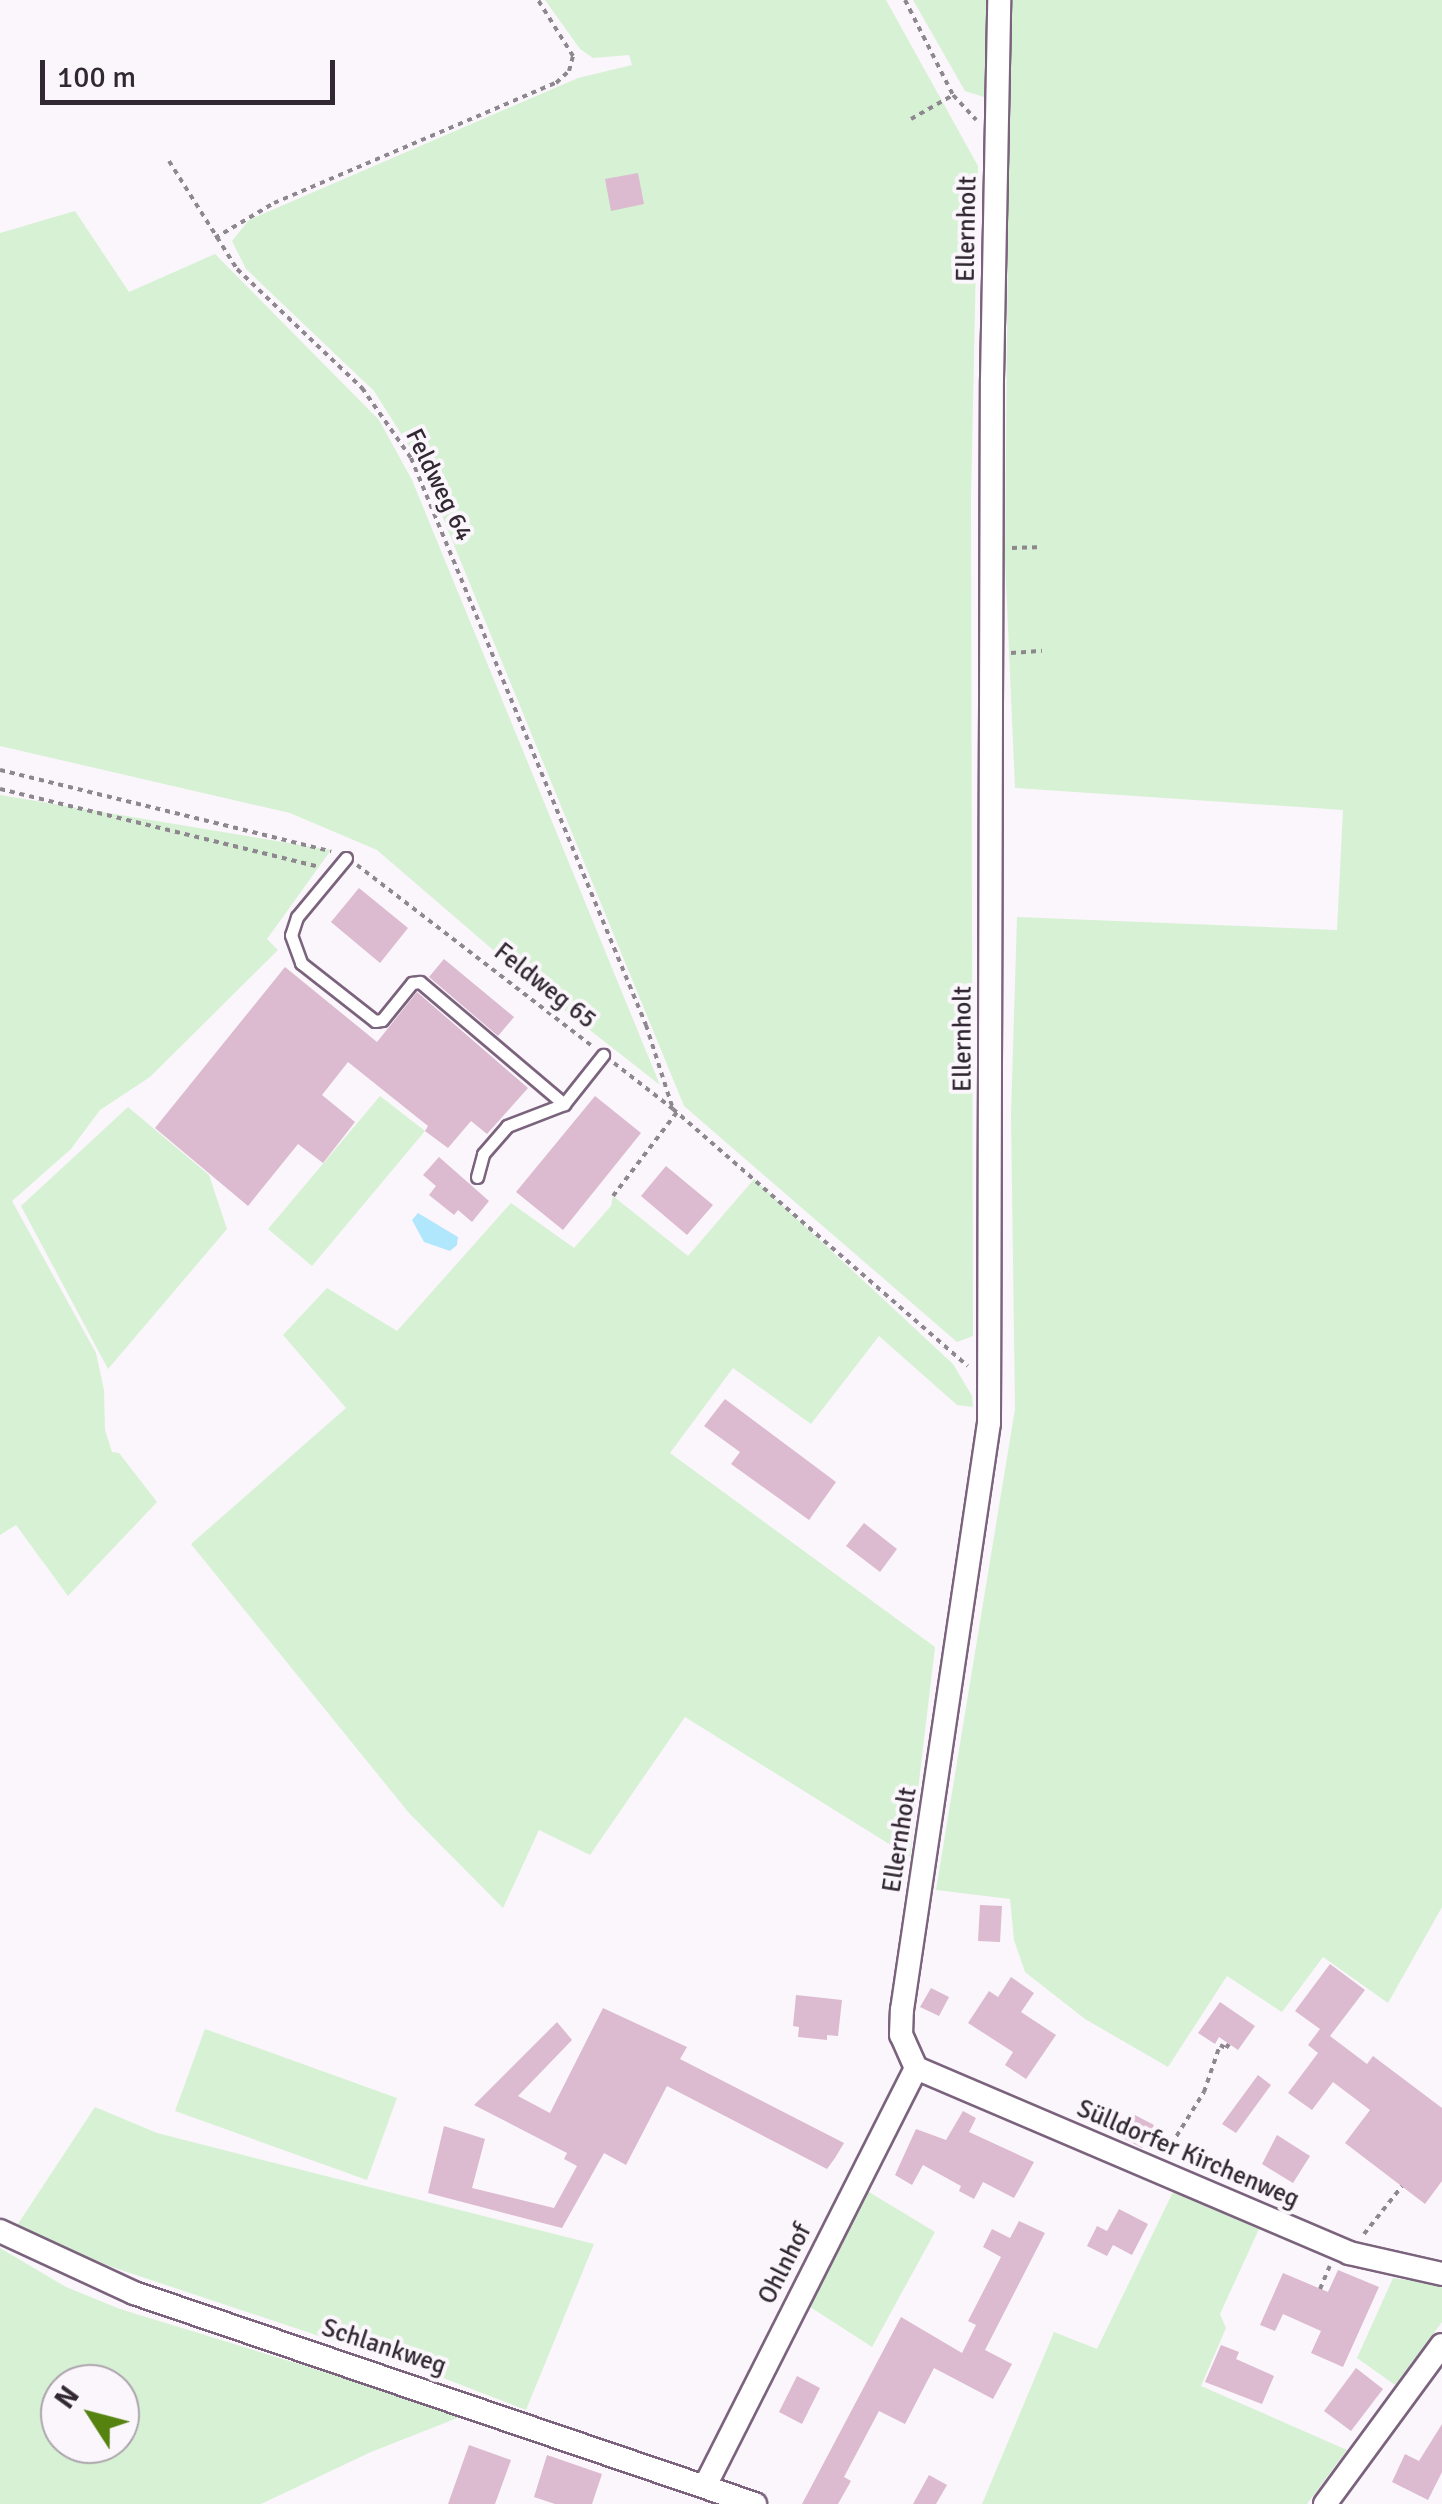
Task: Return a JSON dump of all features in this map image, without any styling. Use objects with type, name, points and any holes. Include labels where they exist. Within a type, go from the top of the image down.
[{"type":"street","name":"Ellernholt","points":[[916,2068],[901,2034],[902,2010],[980,1421],[990,1378],[998,0]]},
{"type":"street","name":"Sülldorfer Kirchenweg","points":[[916,2068],[1349,2253],[1442,2274]]},
{"type":"street","name":"Ohlnhof","points":[[705,2486],[916,2068]]},
{"type":"street","name":"Schlankweg","points":[[0,2232],[134,2293],[755,2504]]},
{"type":"street","points":[[1325,2504],[1442,2345]]},
{"type":"lane","points":[[346,858],[297,917],[291,936],[301,963],[375,1021],[382,1020],[412,983],[420,982],[564,1104]]},
{"type":"lane","points":[[478,1177],[483,1154],[507,1126],[564,1104],[604,1055]]},
{"type":"path","points":[[215,239],[274,204],[556,83],[569,71],[572,56],[538,0]]},
{"type":"path","points":[[906,0],[954,95],[996,135]]},
{"type":"path","points":[[911,119],[954,95]]},
{"type":"path","name":"Feldweg 64","points":[[169,161],[237,269],[362,388],[411,458],[632,989],[675,1110]]},
{"type":"path","points":[[992,549],[1037,547]]},
{"type":"path","points":[[992,654],[1042,651]]},
{"type":"path","name":"Feldweg 65","points":[[0,770],[331,850],[346,858],[408,901],[675,1110],[955,1356],[990,1378]]},
{"type":"path","points":[[0,788],[310,862],[332,874]]},
{"type":"path","points":[[614,1196],[675,1110]]},
{"type":"path","points":[[1156,2170],[1204,2092],[1220,2045],[1226,2048],[1229,2044]]},
{"type":"path","points":[[1349,2253],[1402,2186]]},
{"type":"green space","points":[[545,0],[886,0],[978,166],[971,498],[973,1336],[957,1342],[684,1106],[422,467],[374,391],[246,269],[232,241],[249,220],[578,78],[632,65],[629,55],[593,58],[580,49]]},
{"type":"green space","points":[[913,0],[987,0],[984,97],[965,91]]},
{"type":"green space","points":[[1010,0],[1442,0],[1442,1907],[1388,2003],[1323,1957],[1282,2012],[1227,1976],[1168,2067],[1085,2019],[1025,1972],[1014,1940],[1010,1899],[936,1890],[1015,1409],[1011,1114],[1017,917],[1337,930],[1343,810],[1015,788],[1005,559]]},
{"type":"green space","points":[[75,211],[129,292],[215,254],[379,420],[412,480],[660,1085],[550,999],[377,850],[290,813],[0,746],[0,233]]},
{"type":"green space","points":[[0,795],[331,850],[267,939],[278,950],[150,1077],[100,1110],[71,1149],[12,1201],[96,1353],[104,1390],[105,1430],[112,1452],[119,1453],[157,1502],[68,1596],[16,1525],[0,1535]]},
{"type":"green space","points":[[380,1096],[425,1131],[312,1266],[268,1229]]},
{"type":"green space","points":[[128,1107],[209,1175],[227,1229],[108,1369],[21,1206]]},
{"type":"green space","points":[[754,1179],[953,1364],[972,1396],[973,1407],[957,1405],[879,1336],[811,1424],[733,1368],[670,1453],[935,1647],[910,1857],[685,1717],[590,1855],[539,1830],[503,1908],[409,1813],[191,1544],[346,1408],[283,1335],[327,1288],[397,1331],[511,1203],[574,1248],[611,1206],[613,1196],[688,1256]]},
{"type":"green space","points":[[205,2029],[397,2098],[367,2180],[175,2111]]},
{"type":"green space","points":[[95,2107],[157,2133],[594,2244],[526,2410],[433,2374],[109,2266],[16,2227]]},
{"type":"green space","points":[[864,2189],[935,2232],[872,2347],[804,2303]]},
{"type":"green space","points":[[1173,2192],[1259,2229],[1220,2314],[1226,2328],[1201,2386],[1347,2450],[1307,2504],[982,2504],[1054,2332],[1097,2349]]},
{"type":"green space","points":[[0,2248],[66,2287],[120,2309],[465,2415],[371,2452],[261,2504],[0,2504]]},
{"type":"green space","points":[[1393,2278],[1442,2285],[1442,2322],[1395,2385],[1357,2358]]},
{"type":"water","points":[[418,1213],[458,1237],[457,1245],[450,1251],[424,1242],[412,1220]]},
{"type":"building","points":[[638,173],[644,204],[611,211],[605,179]]},
{"type":"building","points":[[359,888],[408,928],[380,963],[331,922]]},
{"type":"building","points":[[444,959],[514,1017],[498,1036],[429,977]]},
{"type":"building","points":[[285,967],[377,1042],[417,992],[528,1088],[487,1134],[471,1121],[448,1148],[425,1131],[428,1126],[348,1062],[322,1095],[355,1122],[323,1163],[298,1144],[248,1206],[155,1128]]},
{"type":"building","points":[[595,1096],[641,1133],[563,1230],[516,1192]]},
{"type":"building","points":[[439,1157],[489,1201],[472,1222],[458,1210],[454,1215],[429,1195],[436,1186],[423,1175]]},
{"type":"building","points":[[666,1166],[713,1205],[687,1235],[641,1196]]},
{"type":"building","points":[[725,1399],[836,1482],[809,1520],[731,1464],[740,1452],[704,1426]]},
{"type":"building","points":[[864,1523],[897,1549],[880,1572],[846,1546]]},
{"type":"building","points":[[980,1905],[1002,1906],[1000,1942],[978,1941]]},
{"type":"building","points":[[1330,1964],[1365,1990],[1330,2036],[1367,2064],[1373,2056],[1442,2108],[1442,2181],[1425,2204],[1345,2143],[1370,2110],[1333,2082],[1312,2110],[1288,2093],[1318,2053],[1308,2045],[1320,2029],[1295,2011]]},
{"type":"building","points":[[1011,1977],[1034,1993],[1021,2012],[1056,2035],[1026,2079],[1005,2065],[1013,2052],[968,2023],[989,1991],[998,1997]]},
{"type":"building","points":[[931,1988],[949,1997],[939,2016],[920,2007]]},
{"type":"building","points":[[796,1995],[842,2000],[838,2036],[827,2035],[827,2040],[798,2037],[799,2027],[793,2026]]},
{"type":"building","points":[[1220,2002],[1255,2026],[1238,2050],[1219,2037],[1215,2044],[1198,2033]]},
{"type":"building","points":[[603,2008],[687,2047],[680,2059],[844,2143],[835,2158],[827,2169],[667,2086],[626,2165],[604,2153],[562,2228],[428,2193],[444,2126],[485,2139],[472,2188],[554,2208],[577,2166],[564,2159],[567,2153],[474,2105],[557,2022],[572,2040],[518,2096],[550,2113]]},
{"type":"building","points":[[1258,2075],[1271,2085],[1236,2133],[1222,2124]]},
{"type":"building","points":[[963,2111],[976,2118],[969,2132],[1034,2162],[1014,2198],[983,2182],[974,2199],[959,2191],[961,2186],[923,2165],[912,2185],[895,2175],[916,2129],[946,2140]]},
{"type":"building","points":[[1135,2115],[1154,2125],[1142,2148],[1117,2135],[1126,2118],[1132,2121]]},
{"type":"building","points":[[1277,2135],[1310,2156],[1293,2183],[1262,2164]]},
{"type":"building","points":[[1119,2209],[1148,2224],[1132,2255],[1113,2245],[1107,2256],[1087,2246],[1097,2226],[1107,2231]]},
{"type":"building","points":[[1019,2221],[1045,2233],[985,2350],[1012,2364],[993,2399],[934,2368],[905,2424],[879,2411],[844,2477],[851,2481],[838,2504],[802,2504],[901,2317],[962,2353],[976,2325],[968,2321],[1001,2257],[983,2247],[992,2229],[1010,2238]]},
{"type":"building","points":[[1338,2270],[1379,2287],[1343,2367],[1311,2353],[1321,2331],[1283,2314],[1275,2331],[1260,2325],[1283,2273],[1328,2292]]},
{"type":"building","points":[[1221,2345],[1239,2352],[1236,2359],[1274,2376],[1262,2404],[1205,2382]]},
{"type":"building","points":[[1356,2368],[1383,2389],[1351,2431],[1324,2411]]},
{"type":"building","points":[[797,2376],[820,2388],[802,2424],[779,2412]]},
{"type":"building","points":[[1442,2424],[1442,2472],[1428,2500],[1392,2482],[1405,2454],[1419,2461]]},
{"type":"building","points":[[469,2445],[511,2460],[495,2504],[448,2504]]},
{"type":"building","points":[[547,2455],[602,2474],[592,2504],[555,2504],[534,2497]]},
{"type":"building","points":[[929,2475],[947,2485],[936,2504],[913,2504]]}]
